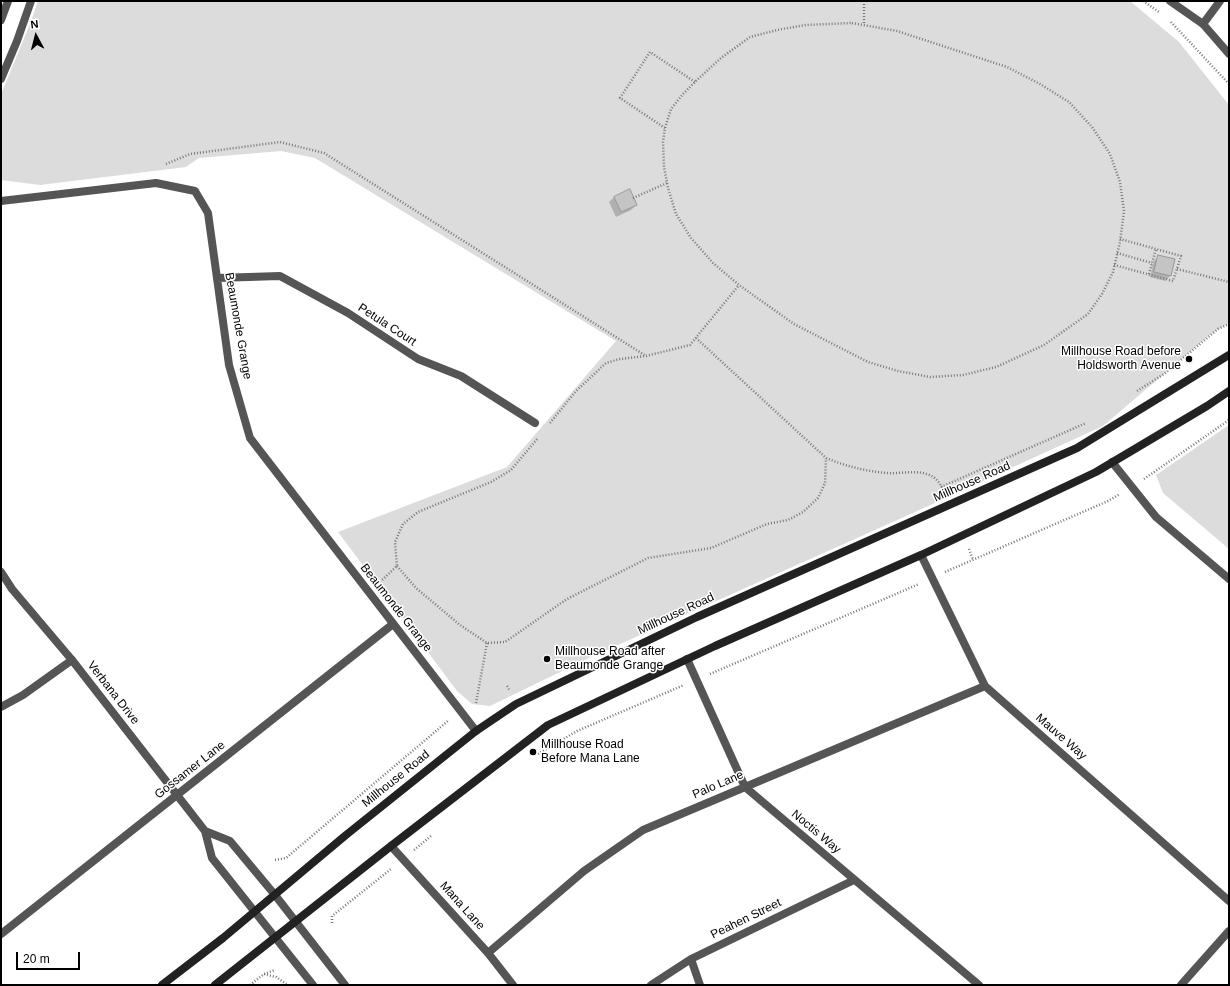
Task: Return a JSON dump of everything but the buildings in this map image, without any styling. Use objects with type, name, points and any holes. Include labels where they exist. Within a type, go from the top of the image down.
[{"type":"main road","name":"Millhouse Road","points":[[162,985],[255,912],[476,731],[516,704],[697,617],[1077,448],[1229,355]]},
{"type":"main road","points":[[215,985],[391,846],[548,725],[687,659],[921,555],[1096,472],[1229,391]]},
{"type":"street","points":[[1,20],[8,1]]},
{"type":"street","points":[[1,79],[17,41],[31,1]]},
{"type":"street","points":[[1170,1],[1203,24],[1229,54]]},
{"type":"street","points":[[1203,24],[1220,1]]},
{"type":"street","name":"Beaumonde Grange","points":[[1,201],[156,184],[195,191],[208,213],[229,365],[250,438],[476,731]]},
{"type":"street","name":"Petula Court","points":[[217,278],[280,276],[348,313],[418,359],[460,376],[535,423]]},
{"type":"street","points":[[1112,462],[1156,517],[1229,579]]},
{"type":"street","name":"Mauve Way","points":[[921,555],[985,686],[1229,902]]},
{"type":"street","name":"Verbana Drive","points":[[1,572],[12,589],[72,660],[205,830],[212,858],[313,985]]},
{"type":"street","name":"Gossamer Lane","points":[[1,934],[393,624]]},
{"type":"street","name":"Noctis Way","points":[[687,659],[745,787],[979,985]]},
{"type":"street","points":[[1,707],[23,695],[72,660]]},
{"type":"street","name":"Palo Lane","points":[[488,954],[584,871],[643,830],[985,686]]},
{"type":"street","name":"Verbana Drive","points":[[205,830],[230,841],[296,921],[345,985]]},
{"type":"street","name":"Mana Lane","points":[[391,846],[488,954],[513,985]]},
{"type":"street","name":"Peahen Street","points":[[651,985],[691,959],[854,880]]},
{"type":"street","points":[[1181,985],[1229,931]]},
{"type":"street","points":[[691,959],[700,985]]},
{"type":"path","points":[[864,1],[864,25]]},
{"type":"path","points":[[1143,1],[1164,16]]},
{"type":"path","points":[[1169,20],[1229,84]]},
{"type":"path","points":[[852,23],[864,25],[897,31],[1007,67],[1040,84],[1069,102],[1092,127],[1110,154],[1120,182],[1124,211],[1118,253],[1112,272],[1102,294],[1088,314],[1044,345],[996,367],[963,376],[930,378],[898,371],[868,362],[794,324],[739,285],[713,263],[691,238],[676,214],[664,167],[663,142],[665,128],[671,109],[695,82],[721,58],[750,37],[806,25],[852,23]]},
{"type":"path","points":[[665,128],[620,98],[650,52],[695,82]]},
{"type":"path","points":[[166,164],[190,154],[280,142],[324,153],[646,356]]},
{"type":"path","points":[[633,198],[667,183]]},
{"type":"path","points":[[1114,265],[1174,281],[1181,256],[1120,239]]},
{"type":"path","points":[[1149,274],[1156,249]]},
{"type":"path","points":[[1118,253],[1152,263]]},
{"type":"path","points":[[1177,269],[1229,282]]},
{"type":"path","points":[[1133,394],[1164,374],[1218,329],[1229,324]]},
{"type":"path","points":[[696,338],[826,458],[844,465],[866,470],[888,473],[910,472],[927,474],[938,480],[951,505]]},
{"type":"path","points":[[538,754],[577,731],[1108,501],[1148,478],[1229,420]]},
{"type":"path","points":[[941,487],[1088,422]]},
{"type":"path","points":[[397,566],[416,588],[460,625],[487,643],[505,642],[567,599],[648,558],[711,548],[767,524],[788,520],[803,512],[818,498],[825,483],[826,458]]},
{"type":"path","points":[[476,703],[487,643]]},
{"type":"path","points":[[507,686],[516,704]]},
{"type":"path","points":[[275,860],[286,858],[460,711]]},
{"type":"path","points":[[534,735],[544,750]]},
{"type":"path","points":[[332,923],[332,916],[433,835]]},
{"type":"path","points":[[250,985],[264,974],[275,970]]},
{"type":"path","points":[[264,974],[276,977],[288,985]]},
{"type":"shaded area","points":[[38,1],[1130,1],[1179,42],[1229,105],[1229,323],[1212,333],[1103,426],[589,658],[490,706],[472,704],[457,691],[338,532],[507,467],[616,341],[315,158],[281,151],[199,158],[186,167],[40,185],[1,180],[1,94]]},
{"type":"shaded area","points":[[1229,425],[1229,549],[1163,493],[1156,475]]},
{"type":"place","name":"Millhouse Road before Holdsworth Avenue","points":[[1189,359]]},
{"type":"place","name":"Millhouse Road after Beaumonde Grange","points":[[547,659]]},
{"type":"place","name":"Millhouse Road Before Mana Lane","points":[[533,752]]}]
